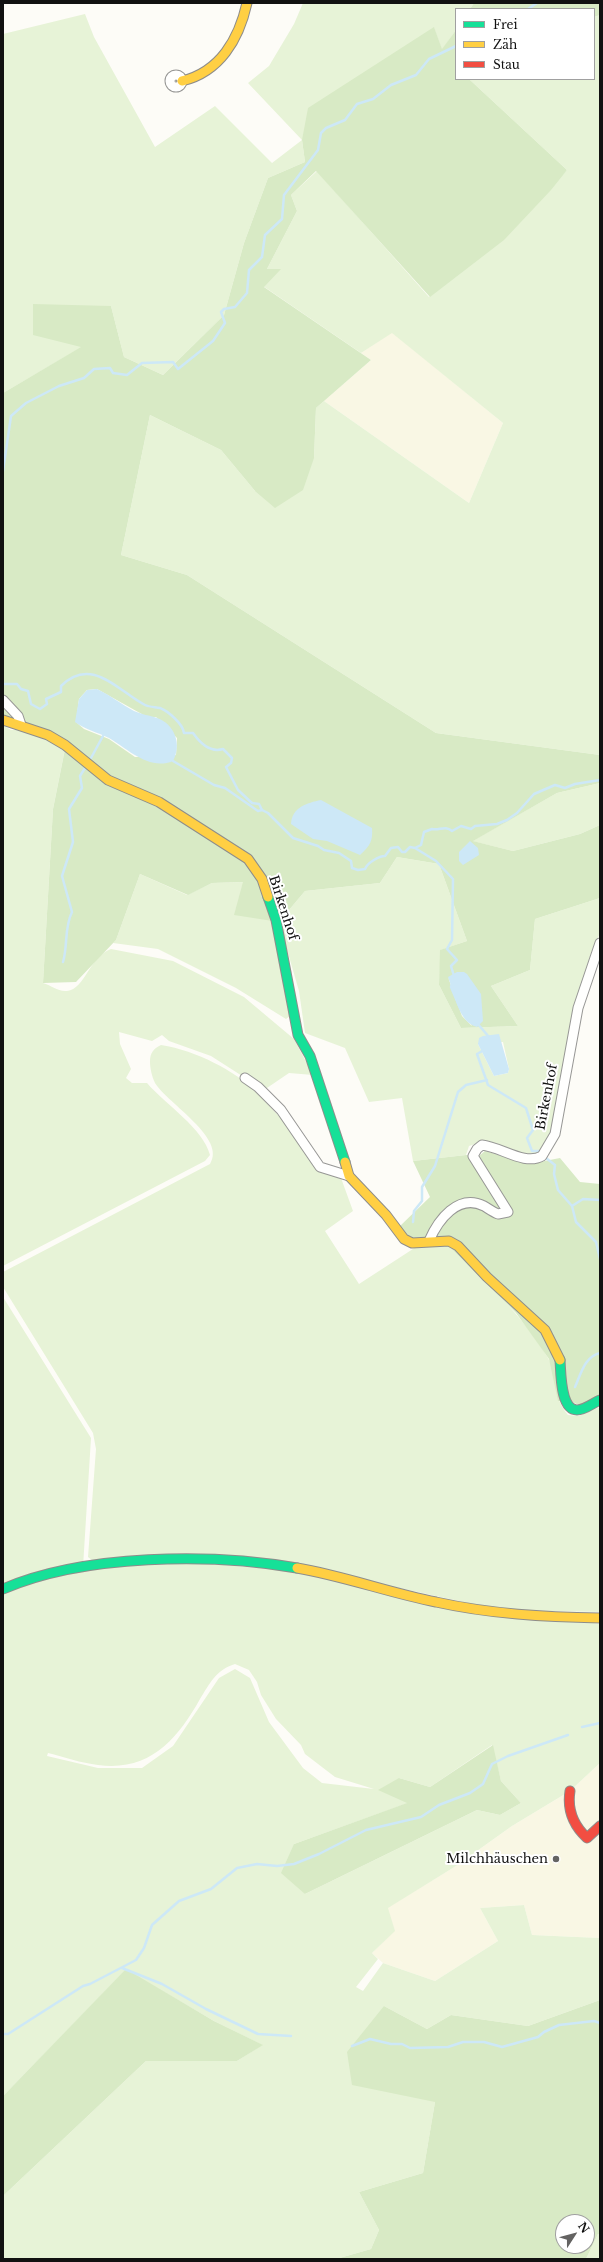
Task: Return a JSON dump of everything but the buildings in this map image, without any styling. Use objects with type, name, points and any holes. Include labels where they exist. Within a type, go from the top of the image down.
[{"type":"street","points":[[182,81],[195,78],[206,71],[226,52],[240,28],[247,3]]},
{"type":"street","points":[[3,700],[18,716],[21,725]]},
{"type":"street","name":"Birkenhof","points":[[3,720],[48,735],[66,745],[108,780],[159,802],[235,849],[248,859],[256,868],[266,889],[276,920],[298,1035],[310,1056],[321,1086],[349,1176],[386,1215],[404,1239],[412,1243],[449,1241],[458,1246],[487,1277],[544,1330],[552,1342],[560,1360],[563,1395],[566,1403],[571,1408],[584,1408],[600,1400]]},
{"type":"street","name":"Birkenhof","points":[[429,1241],[438,1221],[456,1206],[464,1203],[484,1206],[498,1214],[508,1212],[473,1156],[477,1149],[482,1145],[492,1146],[530,1160],[542,1156],[555,1134],[578,1008],[600,943]]},
{"type":"street","name":"Birkenhof","points":[[245,1078],[258,1087],[281,1110],[320,1166],[349,1176]]},
{"type":"street","points":[[3,1589],[31,1578],[84,1568],[157,1560],[225,1558],[304,1569],[453,1606],[504,1614],[600,1618]]},
{"type":"street","points":[[570,1791],[571,1819],[579,1832],[587,1838],[600,1826]]},
{"type":"shaded area","points":[[392,332],[503,423],[469,503],[324,401],[371,360],[361,353]]},
{"type":"shaded area","points":[[600,1763],[600,1938],[532,1935],[524,1905],[480,1908],[498,1941],[435,1981],[383,1963],[372,1953],[394,1931],[387,1908],[456,1866],[512,1826],[570,1791]]},
{"type":"green space","points":[[303,3],[474,3],[471,8],[455,8],[455,31],[442,50],[434,28],[302,140],[248,83],[269,66],[294,24]]},
{"type":"green space","points":[[474,3],[600,3],[600,15],[595,17],[595,8],[471,8]]},
{"type":"green space","points":[[85,14],[94,37],[155,147],[215,106],[272,163],[302,140],[305,162],[268,178],[244,243],[224,315],[163,375],[124,357],[111,306],[82,347],[3,393],[3,34]]},
{"type":"green space","points":[[600,15],[600,755],[436,733],[187,575],[121,555],[150,415],[221,450],[255,491],[314,458],[316,408],[324,401],[469,503],[503,423],[392,333],[361,353],[263,286],[280,269],[267,269],[297,211],[291,195],[317,171],[429,297],[567,170],[470,80],[595,80],[595,17]]},
{"type":"green space","points":[[434,27],[442,49],[455,31],[455,80],[470,80],[567,170],[551,190],[504,240],[430,297],[316,171],[291,195],[297,211],[267,269],[281,269],[264,287],[371,360],[316,408],[314,458],[303,490],[275,508],[255,491],[221,450],[150,415],[121,555],[187,575],[436,733],[600,755],[600,783],[557,793],[473,841],[513,851],[580,834],[600,825],[600,898],[535,919],[530,970],[491,986],[518,1026],[461,1028],[439,985],[440,950],[467,941],[439,864],[397,857],[380,883],[305,891],[279,922],[234,915],[243,882],[212,883],[188,895],[140,874],[116,940],[76,982],[43,983],[53,809],[65,749],[3,716],[3,393],[81,347],[33,335],[33,304],[111,306],[124,357],[163,375],[224,315],[244,243],[268,178],[305,162],[302,140],[308,108]],"holes":[[[97,689],[147,717],[156,717],[177,738],[176,755],[135,757],[109,739],[84,729],[76,722],[79,699],[87,690]],[[448,977],[472,1026],[462,1016]]]},
{"type":"green space","points":[[3,725],[11,730],[26,730],[65,749],[53,809],[43,983],[64,991],[73,989],[83,979],[97,959],[111,949],[173,961],[244,997],[294,1039],[313,1075],[289,1073],[264,1090],[211,1056],[169,1041],[162,1035],[152,1041],[119,1032],[120,1044],[131,1069],[126,1078],[132,1083],[147,1083],[200,1135],[210,1155],[205,1161],[3,1266]]},
{"type":"green space","points":[[600,783],[600,825],[580,834],[513,851],[472,841],[557,793]]},
{"type":"green space","points":[[397,857],[439,864],[467,941],[441,950],[439,985],[461,1028],[518,1026],[491,986],[530,970],[535,919],[600,898],[600,933],[591,953],[575,1005],[553,1129],[536,1157],[484,1141],[469,1146],[466,1155],[413,1161],[402,1098],[369,1102],[345,1048],[305,1033],[299,991],[279,922],[305,891],[380,883]],"holes":[[[503,1042],[509,1069],[508,1073],[494,1076],[478,1044]]]},
{"type":"green space","points":[[140,874],[187,895],[212,883],[244,882],[272,921],[290,1016],[286,1019],[236,988],[158,949],[113,943],[116,940]]},
{"type":"green space","points":[[161,1045],[188,1052],[214,1063],[226,1069],[260,1093],[259,1095],[291,1129],[318,1170],[341,1178],[353,1211],[325,1231],[359,1284],[416,1247],[449,1245],[515,1313],[538,1342],[551,1365],[559,1400],[568,1415],[579,1416],[600,1407],[600,1612],[500,1610],[266,1559],[93,1561],[88,1557],[96,1449],[93,1433],[3,1287],[3,1272],[210,1164],[213,1154],[210,1143],[203,1132],[154,1081],[150,1067],[151,1054]]},
{"type":"green space","points":[[485,1151],[529,1164],[560,1158],[580,1182],[600,1184],[600,1400],[584,1408],[571,1401],[558,1401],[549,1359],[516,1313],[449,1246],[416,1247],[400,1226],[430,1197],[413,1161],[466,1155],[479,1156]]},
{"type":"green space","points":[[3,1297],[91,1438],[83,1567],[200,1563],[293,1571],[365,1588],[600,1624],[600,1763],[570,1791],[512,1826],[456,1866],[388,1908],[395,1931],[372,1953],[378,1959],[356,1987],[363,1991],[383,1963],[435,1981],[498,1941],[480,1908],[524,1905],[532,1935],[600,1938],[600,2000],[528,2026],[451,2015],[427,2029],[384,2006],[435,2102],[423,2173],[359,2192],[379,2230],[371,2249],[336,2259],[3,2259],[3,2196],[146,2061],[237,2061],[262,2045],[214,2021],[126,1970],[3,2096]],"holes":[[[235,1664],[249,1670],[257,1682],[261,1695],[276,1719],[301,1745],[305,1754],[335,1777],[374,1789],[322,1783],[303,1768],[269,1722],[250,1678],[235,1669],[219,1678],[173,1746],[142,1768],[98,1768],[47,1756],[48,1753],[92,1764],[116,1766],[147,1758],[160,1750],[182,1728],[218,1673]],[[492,1745],[501,1781],[521,1803],[500,1815],[477,1810],[305,1894],[294,1844],[408,1803],[399,1778],[430,1787]]]},
{"type":"green space","points":[[493,1745],[501,1781],[521,1803],[500,1815],[477,1810],[305,1894],[281,1873],[294,1844],[407,1803],[378,1790],[399,1778],[430,1787]]},
{"type":"green space","points":[[126,1969],[214,2021],[263,2045],[237,2061],[146,2061],[3,2196],[3,2096]]},
{"type":"green space","points":[[600,2000],[600,2234],[598,2234],[595,2240],[595,2214],[555,2214],[555,2254],[588,2254],[586,2259],[336,2259],[371,2249],[379,2230],[359,2192],[423,2173],[435,2102],[352,2085],[347,2052],[384,2006],[427,2029],[451,2015],[528,2026]]},
{"type":"green space","points":[[598,2234],[600,2234],[600,2259],[586,2259],[588,2254],[595,2254],[595,2240]]},
{"type":"water","points":[[97,689],[134,711],[157,718],[168,725],[177,742],[176,755],[173,761],[156,763],[147,761],[131,753],[109,738],[87,729],[75,722],[79,699],[87,690]]},
{"type":"water","points":[[321,800],[372,828],[370,843],[360,855],[327,841],[313,839],[291,824],[292,818],[297,810],[306,804]]},
{"type":"water","points":[[470,841],[478,848],[479,855],[463,865],[459,861],[459,852]]},
{"type":"water","points":[[457,972],[464,972],[467,974],[481,994],[483,1021],[477,1027],[465,1019],[455,999],[448,977]]},
{"type":"water","points":[[499,1034],[509,1069],[508,1073],[494,1076],[478,1044],[479,1038],[483,1036]]},
{"type":"waterway","points":[[530,8],[537,3]]},
{"type":"waterway","points":[[3,471],[11,416],[26,403],[59,386],[84,378],[94,369],[110,368],[113,373],[127,375],[142,363],[173,362],[178,369],[213,341],[225,323],[221,312],[224,309],[235,307],[247,293],[249,270],[262,257],[265,235],[282,219],[284,195],[318,150],[321,133],[326,128],[345,120],[357,104],[373,99],[391,85],[416,75],[429,59],[455,46]]},
{"type":"waterway","points":[[3,684],[17,684],[21,689],[28,691],[31,704],[40,709],[47,704],[46,699],[61,692],[61,686],[72,677],[84,674],[94,675],[105,679],[145,705],[160,708],[171,715],[181,726],[184,733],[193,733],[202,744],[214,750],[223,749],[232,758],[231,763],[226,767],[238,790],[252,803],[259,804],[262,810],[268,813],[293,838],[318,846],[324,850],[339,853],[351,861],[352,868],[358,870],[365,869],[368,864],[374,860],[385,856],[391,848],[398,847],[402,852],[405,852],[410,847],[415,848],[421,845],[424,832],[432,829],[447,828],[452,831],[461,826],[471,829],[475,826],[497,824],[507,820],[517,813],[534,794],[555,785],[565,788],[575,784],[600,780]]},
{"type":"waterway","points":[[91,758],[103,736]]},
{"type":"waterway","points":[[173,761],[214,785],[225,788],[258,811],[262,810]]},
{"type":"waterway","points":[[63,962],[68,924],[72,912],[62,876],[73,842],[69,809],[82,788],[80,776],[85,768]]},
{"type":"waterway","points":[[415,848],[436,861],[453,879],[452,940],[447,949],[457,960],[451,966],[454,976]]},
{"type":"waterway","points":[[452,983],[451,987],[460,1008]]},
{"type":"waterway","points":[[477,1023],[489,1037]]},
{"type":"waterway","points":[[484,1050],[477,1054],[488,1085],[526,1108],[533,1130],[527,1138],[532,1151],[539,1151]]},
{"type":"waterway","points":[[413,1222],[414,1211],[422,1201],[422,1187],[435,1166],[458,1092],[466,1085],[487,1080]]},
{"type":"waterway","points":[[546,1158],[555,1165],[554,1174],[558,1190],[572,1206],[576,1222],[596,1242],[600,1259]]},
{"type":"waterway","points":[[572,1206],[583,1199],[600,1200]]},
{"type":"waterway","points":[[575,1387],[587,1362],[590,1358],[600,1353]]},
{"type":"waterway","points":[[582,1727],[600,1723]]},
{"type":"waterway","points":[[3,2034],[8,2034],[83,1986],[90,1984],[136,1960],[144,1948],[152,1925],[179,1901],[211,1889],[237,1868],[257,1864],[277,1866],[294,1864],[319,1854],[366,1830],[421,1817],[439,1805],[470,1793],[483,1784],[492,1764],[508,1756],[568,1735]]},
{"type":"waterway","points":[[122,1968],[162,1984],[206,2009],[258,2034],[291,2036]]},
{"type":"waterway","points":[[352,2046],[370,2039],[391,2044],[402,2044],[410,2048],[448,2047],[463,2042],[484,2042],[502,2047],[538,2037],[544,2032],[559,2025],[594,2021],[600,2023]]},
{"type":"traffic: fast","points":[[268,897],[276,920],[298,1035],[310,1056],[345,1162]]},
{"type":"traffic: fast","points":[[560,1360],[562,1390],[567,1404],[571,1408],[577,1410],[583,1409],[600,1400]]},
{"type":"traffic: fast","points":[[3,1589],[35,1577],[71,1569],[109,1563],[148,1560],[226,1560],[297,1568]]},
{"type":"traffic: slow","points":[[182,81],[195,77],[207,70],[226,52],[239,29],[247,3]]},
{"type":"traffic: slow","points":[[3,720],[48,735],[65,745],[108,780],[159,802],[248,859],[262,879],[268,897]]},
{"type":"traffic: slow","points":[[345,1162],[349,1176],[386,1215],[404,1239],[412,1243],[449,1241],[458,1246],[487,1277],[545,1330],[560,1360]]},
{"type":"traffic: slow","points":[[297,1568],[332,1575],[419,1598],[456,1606],[518,1614],[600,1618]]},
{"type":"traffic: jam","points":[[570,1791],[570,1811],[582,1833],[587,1838],[600,1826]]},
{"type":"place","name":"Milchhäuschen","points":[[556,1859]]}]
